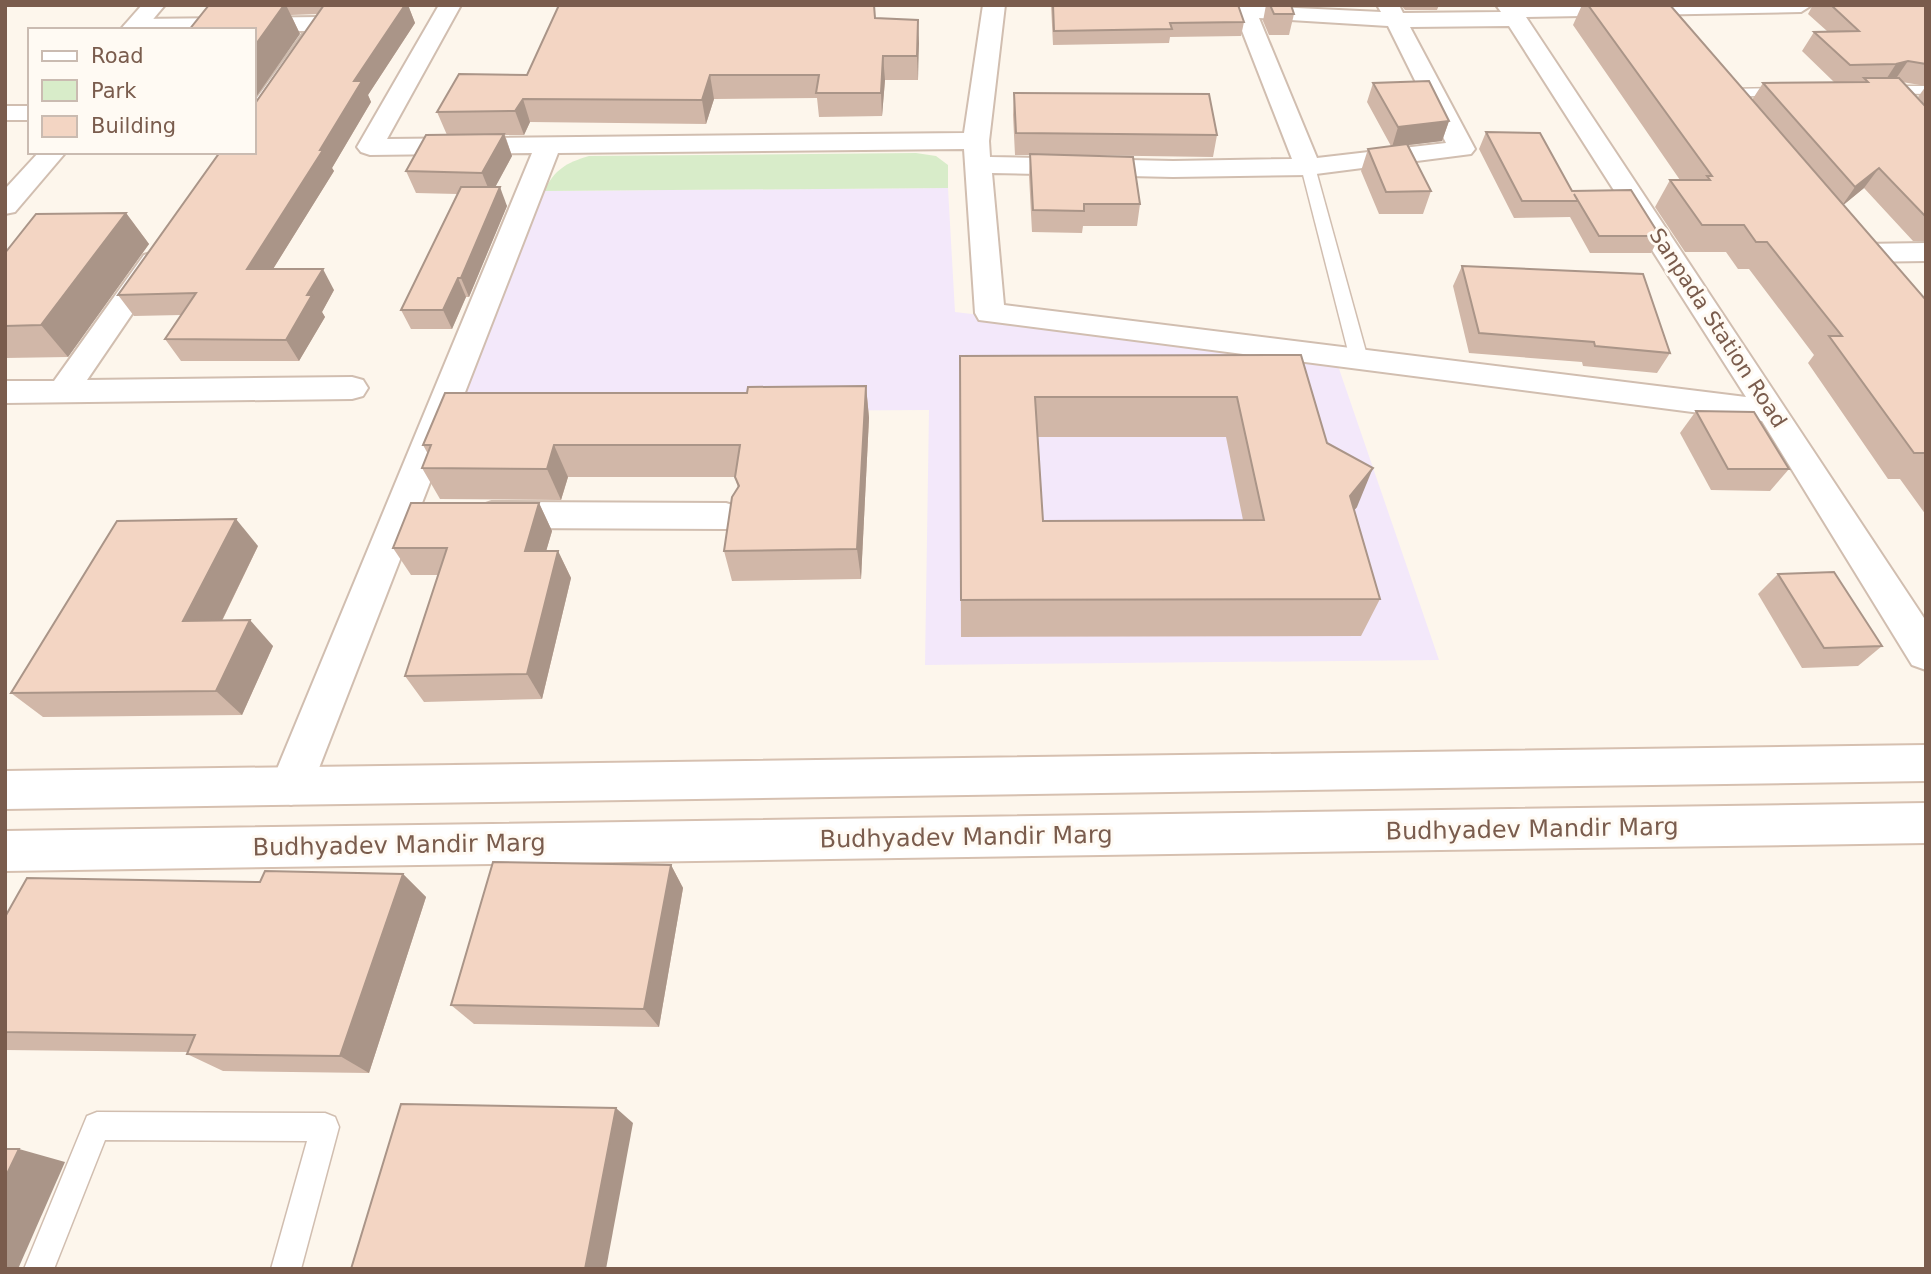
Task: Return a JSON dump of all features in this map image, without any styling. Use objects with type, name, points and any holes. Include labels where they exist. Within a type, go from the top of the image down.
[{"type":"street","points":[[133,28],[160,20],[183,5]]},
{"type":"street","points":[[450,5],[370,148],[548,145],[976,153],[1173,169],[1308,167],[1462,149],[1392,13]]},
{"type":"street","points":[[994,5],[976,153],[990,313],[1772,411]]},
{"type":"street","points":[[1308,167],[1244,7],[1392,13],[1801,5]]},
{"type":"street","points":[[1656,9],[1674,30]]},
{"type":"street","name":"Sanpada Station Road","points":[[1511,12],[1772,411],[1926,653]]},
{"type":"street","points":[[160,20],[321,24],[256,116]]},
{"type":"street","points":[[1709,72],[1745,115]]},
{"type":"street","points":[[1894,90],[1918,116]]},
{"type":"street","points":[[5,93],[28,93]]},
{"type":"street","points":[[5,114],[28,114]]},
{"type":"street","points":[[291,786],[548,145]]},
{"type":"street","points":[[5,205],[50,154]]},
{"type":"street","points":[[1885,282],[1852,242],[1926,252]]},
{"type":"street","points":[[62,391],[167,243]]},
{"type":"street","points":[[5,392],[352,388]]},
{"type":"street","points":[[399,515],[726,516]]},
{"type":"street","points":[[5,790],[1926,763]]},
{"type":"street","name":"Budhyadev Mandir Marg","points":[[5,851],[1926,823]]},
{"type":"lane","points":[[1867,91],[1926,89]]},
{"type":"lane","points":[[1727,93],[1797,92]]},
{"type":"lane","points":[[1308,167],[1359,359]]},
{"type":"lane","points":[[39,1269],[97,1126],[325,1127],[286,1269]]},
{"type":"shaded area","points":[[948,188],[955,312],[1335,357],[1439,660],[925,665],[929,410],[458,413],[544,191]]},
{"type":"green space","points":[[916,153],[936,156],[948,165],[948,188],[544,191],[552,177],[562,168],[589,156]]},
{"type":"building","points":[[209,5],[284,5],[256,44],[256,28],[191,28]]},
{"type":"building","points":[[324,5],[405,5],[354,81],[362,81],[320,150],[323,150],[247,269],[323,269],[307,295],[312,295],[286,340],[165,339],[196,293],[118,295],[219,154],[256,154],[256,102]]},
{"type":"building","points":[[559,5],[874,5],[875,18],[918,20],[917,56],[883,56],[881,93],[816,93],[819,75],[710,75],[702,100],[523,99],[515,111],[437,112],[459,74],[527,75]]},
{"type":"building","points":[[1053,5],[1238,5],[1244,22],[1170,23],[1172,29],[1054,31]]},
{"type":"building","points":[[1270,5],[1291,5],[1294,14],[1274,14]]},
{"type":"building","points":[[1588,5],[1670,5],[1926,300],[1926,453],[1914,453],[1829,336],[1842,336],[1767,242],[1756,242],[1744,225],[1702,225],[1670,180],[1710,180],[1707,176],[1712,176]]},
{"type":"building","points":[[1831,5],[1926,5],[1926,64],[1908,61],[1896,64],[1850,65],[1814,32],[1859,31]]},
{"type":"building","points":[[1864,78],[1899,78],[1926,107],[1926,217],[1879,168],[1855,187],[1763,83],[1868,82]]},
{"type":"building","points":[[1429,81],[1449,121],[1398,127],[1373,83]]},
{"type":"building","points":[[1014,93],[1209,94],[1217,135],[1016,133]]},
{"type":"building","points":[[1486,132],[1540,133],[1572,191],[1631,190],[1660,236],[1599,236],[1574,194],[1578,201],[1522,201]]},
{"type":"building","points":[[504,134],[482,173],[406,171],[426,135]]},
{"type":"building","points":[[1407,144],[1431,191],[1386,192],[1368,149]]},
{"type":"building","points":[[1030,154],[1133,157],[1140,204],[1084,204],[1084,211],[1033,210]]},
{"type":"building","points":[[461,187],[500,187],[461,278],[458,278],[443,310],[401,310]]},
{"type":"building","points":[[126,213],[41,325],[5,326],[5,253],[36,214]]},
{"type":"building","points":[[1462,266],[1643,274],[1670,353],[1595,346],[1594,342],[1479,333]]},
{"type":"building","points":[[1301,355],[1327,443],[1373,468],[1350,496],[1380,599],[961,600],[960,356]],"holes":[[[1035,397],[1237,397],[1264,520],[1043,521]]]},
{"type":"building","points":[[866,386],[857,549],[724,551],[732,497],[739,486],[735,477],[740,445],[554,445],[547,469],[422,468],[431,445],[423,445],[445,393],[747,393],[748,387]]},
{"type":"building","points":[[1696,411],[1754,412],[1789,469],[1728,469]]},
{"type":"building","points":[[411,503],[539,503],[525,551],[558,551],[527,674],[405,676],[447,548],[393,548]]},
{"type":"building","points":[[236,519],[183,621],[250,620],[216,691],[11,693],[117,521]]},
{"type":"building","points":[[1834,572],[1882,646],[1824,648],[1778,574]]},
{"type":"building","points":[[493,862],[671,865],[644,1009],[451,1005]]},
{"type":"building","points":[[265,871],[403,874],[340,1056],[187,1054],[195,1035],[5,1032],[5,917],[27,878],[260,882]]},
{"type":"building","points":[[401,1104],[616,1108],[585,1269],[351,1269]]},
{"type":"building","points":[[5,1149],[19,1149],[5,1178]]}]
